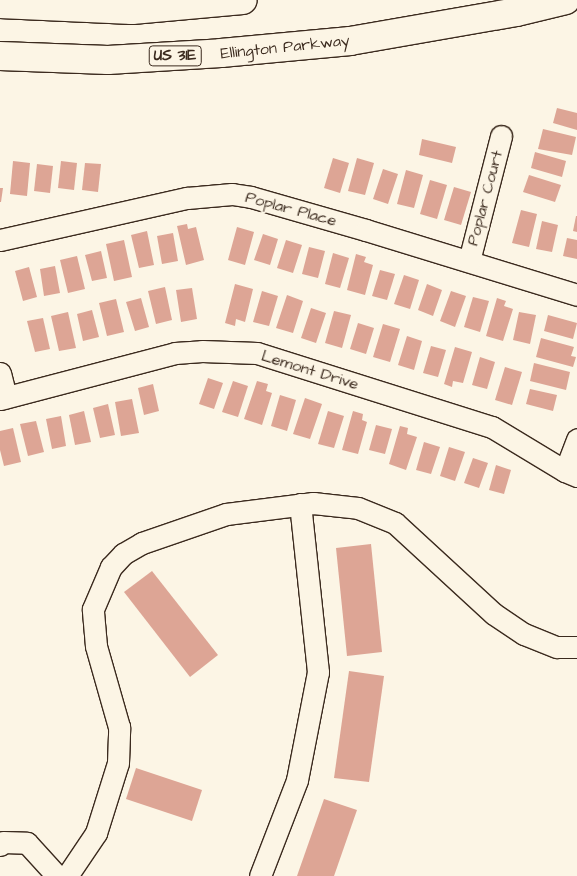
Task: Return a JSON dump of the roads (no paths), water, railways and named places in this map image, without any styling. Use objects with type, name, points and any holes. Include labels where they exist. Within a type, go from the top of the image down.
[{"type":"highway","points":[[0,4],[132,10],[244,0]]},
{"type":"highway","name":"Ellington Parkway","points":[[0,56],[108,60],[220,54],[350,41],[517,12],[566,0]]},
{"type":"highway","points":[[517,12],[577,6]]},
{"type":"street","name":"Poplar Court","points":[[469,261],[502,136]]},
{"type":"street","name":"Poplar Place","points":[[0,240],[187,198],[232,194],[260,200],[469,261],[577,295]]},
{"type":"street","name":"Lemont Drive","points":[[3,398],[174,353],[202,350],[257,353],[492,427],[571,474]]},
{"type":"street","points":[[0,373],[3,398]]},
{"type":"street","points":[[571,474],[577,440]]},
{"type":"street","points":[[66,876],[96,833],[118,763],[119,727],[96,646],[93,609],[111,567],[123,554],[142,543],[226,514],[300,504],[330,504],[358,508],[395,523],[494,614],[524,634],[557,647],[577,647]]},
{"type":"street","points":[[260,876],[297,780],[318,672],[300,504]]},
{"type":"street","points":[[0,845],[3,842],[27,843],[57,876]]}]
